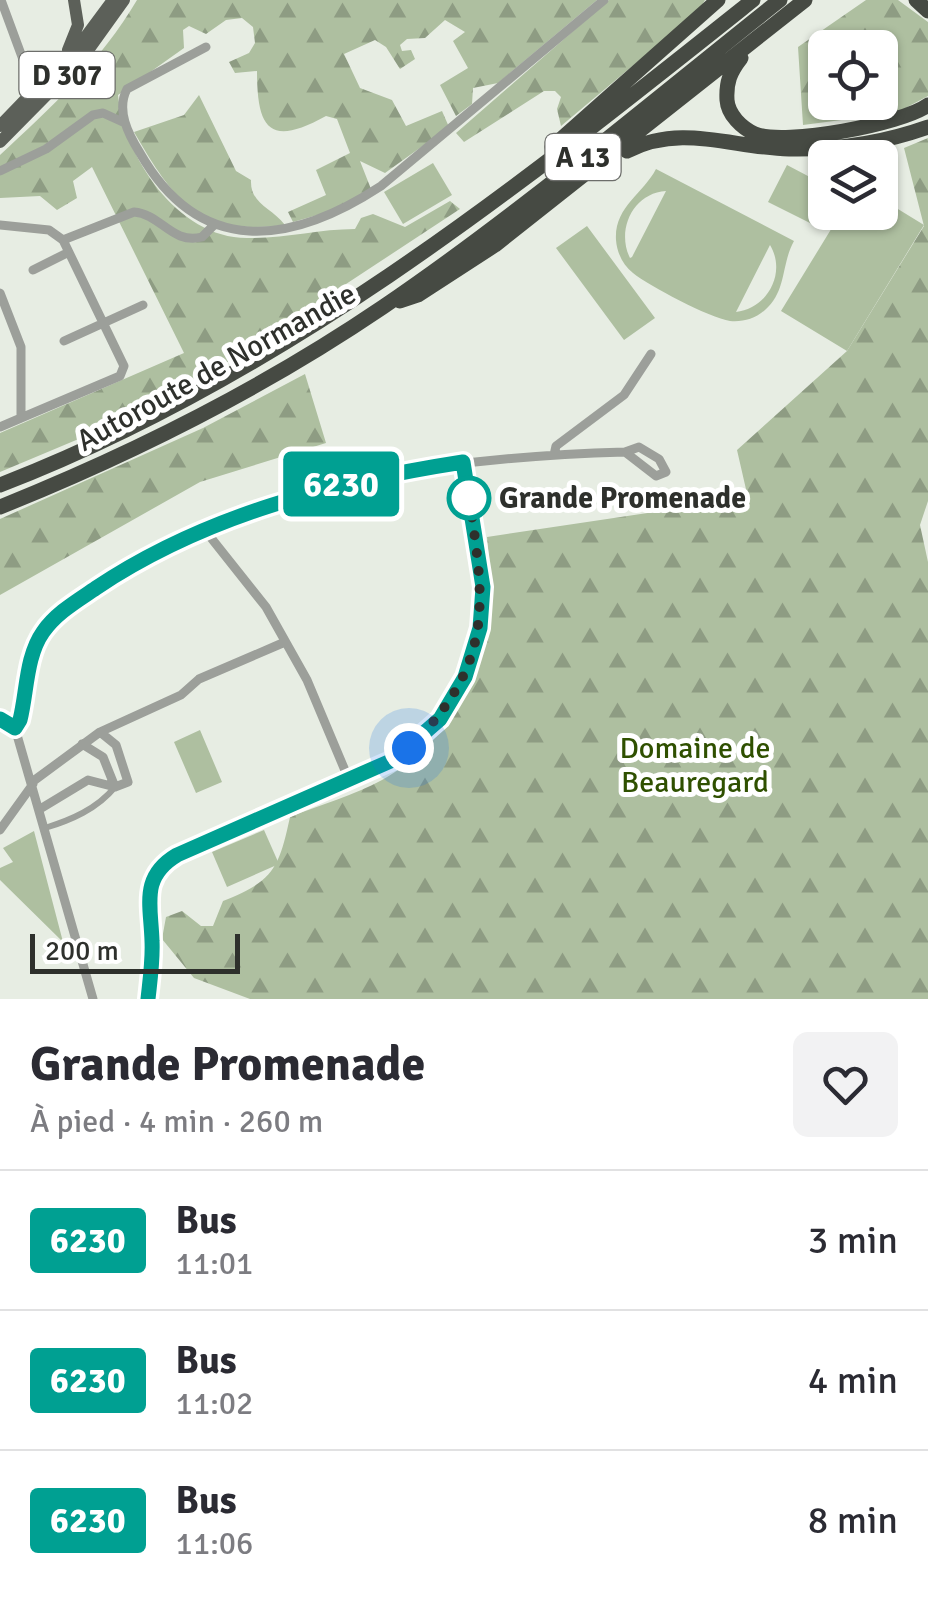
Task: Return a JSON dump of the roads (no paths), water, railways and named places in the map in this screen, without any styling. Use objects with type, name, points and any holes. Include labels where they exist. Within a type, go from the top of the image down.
[{"type":"highway","points":[[520,184],[534,162],[718,0]]},
{"type":"highway","points":[[619,88],[733,0]]},
{"type":"highway","name":"Autoroute de Normandie","points":[[0,484],[116,434],[280,348],[432,249],[753,0]]},
{"type":"highway","name":"Autoroute de Normandie","points":[[0,507],[124,453],[293,362],[382,308],[505,219],[780,0]]},
{"type":"highway","points":[[578,182],[805,0]]},
{"type":"highway","points":[[916,0],[928,11]]},
{"type":"highway","points":[[766,31],[733,68],[727,83],[728,107],[739,124],[758,135],[780,137],[898,120],[928,105]]},
{"type":"highway","points":[[382,308],[418,295],[578,182],[624,153],[660,138],[688,136],[785,150],[836,149],[928,127]]},
{"type":"main road","points":[[53,73],[77,30],[74,0]]},
{"type":"main road","name":"D 307","points":[[1,124],[53,73],[113,0]]},
{"type":"main road","name":"D 307","points":[[0,142],[81,60],[124,0]]},
{"type":"street","points":[[1,0],[25,65]]},
{"type":"street","points":[[206,47],[127,89],[122,106],[125,123],[167,193],[181,208],[213,226],[272,231],[346,209],[433,145],[604,0]]},
{"type":"street","points":[[0,171],[46,149],[92,114],[103,113],[125,123]]},
{"type":"street","points":[[62,240],[134,212],[144,213],[178,238],[202,237],[213,226]]},
{"type":"street","points":[[0,225],[38,228],[62,240],[124,366],[122,374],[0,427]]},
{"type":"street","points":[[33,270],[68,253]]},
{"type":"street","points":[[0,293],[3,309],[21,347],[22,418]]},
{"type":"street","points":[[64,341],[143,305]]},
{"type":"street","points":[[554,454],[556,446],[631,388],[651,354]]},
{"type":"street","points":[[92,999],[15,728],[32,656],[52,619],[135,564],[204,529],[330,487],[463,462],[624,452]]},
{"type":"street","points":[[148,999],[153,944],[148,892],[157,870],[177,855],[349,780],[409,748],[440,719],[465,677],[479,632],[483,587],[463,462]]},
{"type":"street","points":[[204,529],[262,600],[308,680],[349,780]]},
{"type":"street","points":[[0,830],[33,783],[100,732],[181,695],[199,679],[284,642]]},
{"type":"street","points":[[0,720],[15,728]]},
{"type":"street","points":[[45,828],[70,820],[105,799],[114,787],[128,782],[130,776],[116,745],[100,732]]},
{"type":"street","points":[[82,744],[103,758],[114,787]]},
{"type":"street","points":[[40,810],[88,780],[114,787]]},
{"type":"place","name":"Grande Promenade","points":[[469,498]]},
{"type":"park label","name":"Domaine de Beauregard","points":[[695,765]]}]
